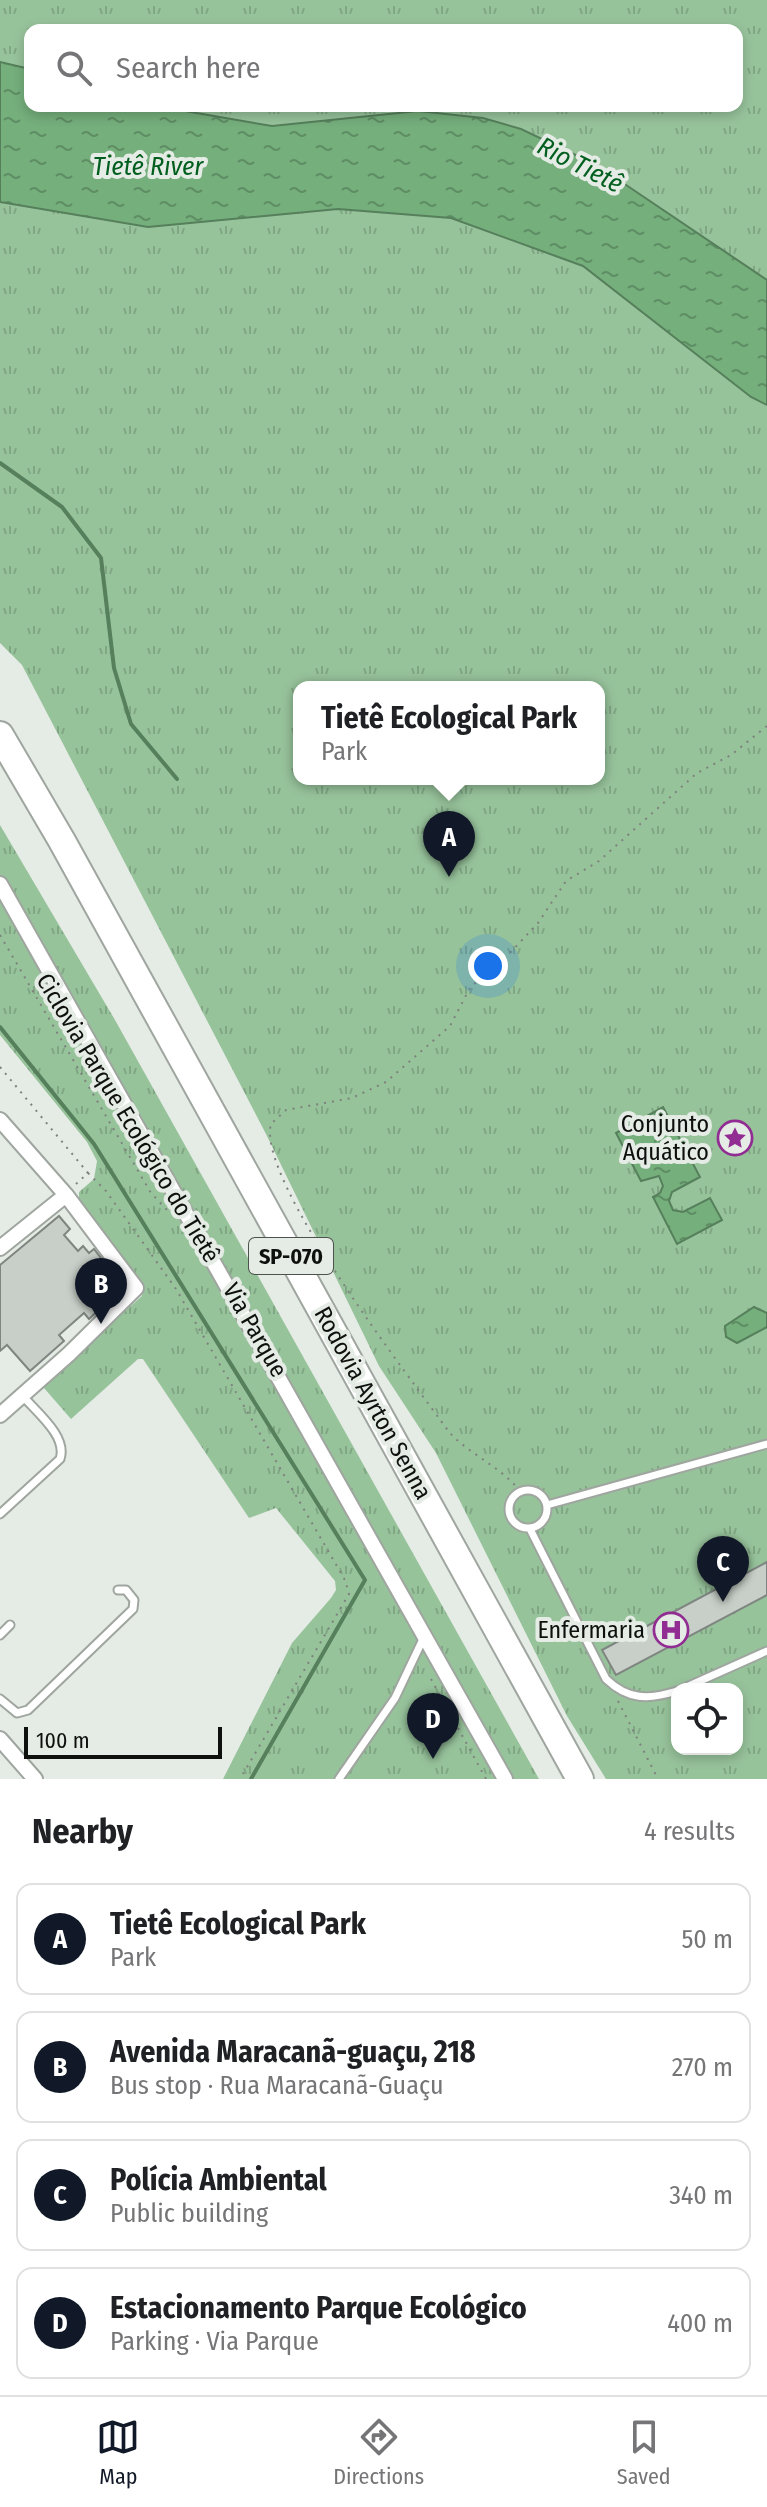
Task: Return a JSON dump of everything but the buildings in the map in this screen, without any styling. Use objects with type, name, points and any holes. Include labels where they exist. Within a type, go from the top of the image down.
[{"type":"highway","name":"Rodovia Ayrton Senna","points":[[0,735],[78,869],[580,1779]]},
{"type":"street","name":"Via Parque","points":[[0,884],[505,1779]]},
{"type":"street","points":[[0,1120],[66,1195],[135,1284],[133,1293],[0,1415]]},
{"type":"street","points":[[0,1248],[66,1195]]},
{"type":"street","points":[[0,1739],[35,1779]]},
{"type":"lane","points":[[0,1514],[60,1459],[62,1453],[59,1439],[22,1395]]},
{"type":"lane","points":[[547,1505],[767,1444]]},
{"type":"lane","points":[[531,1489],[542,1495],[547,1505],[547,1516],[540,1525],[530,1529],[517,1526],[509,1515],[510,1501],[520,1491],[531,1489]]},
{"type":"lane","points":[[530,1529],[606,1679],[621,1693],[657,1697],[671,1693]]},
{"type":"lane","points":[[0,1699],[17,1713],[28,1710],[133,1609],[134,1600],[126,1590],[118,1590]]},
{"type":"lane","points":[[0,1635],[10,1625]]},
{"type":"lane","points":[[339,1779],[395,1698],[425,1635]]},
{"type":"lane","points":[[696,1683],[767,1651]]},
{"type":"path","points":[[520,1491],[508,1477],[464,1449],[449,1432],[345,1288],[292,1195],[270,1144],[271,1124],[286,1110],[352,1098],[386,1082],[450,1026],[471,986],[493,971],[538,923],[566,881],[599,861],[697,773],[731,755],[767,726]]},
{"type":"path","name":"Ciclovia Parque Ecológico do Tietê","points":[[0,935],[151,1193],[167,1210]]},
{"type":"path","points":[[0,1067],[106,1191],[176,1289],[345,1580],[349,1594],[240,1779]]},
{"type":"path","points":[[66,1195],[88,1173]]},
{"type":"path","points":[[418,1649],[447,1713],[486,1779]]},
{"type":"path","points":[[606,1679],[658,1779]]},
{"type":"green space","points":[[0,0],[767,0],[767,1779],[606,1779],[567,1716],[436,1453],[379,1366],[266,1134],[22,665],[0,643]]},
{"type":"green space","points":[[0,825],[115,1020],[539,1779],[223,1779],[292,1643],[331,1598],[336,1590],[335,1581],[276,1508],[249,1518],[143,1359],[138,1359],[71,1419],[44,1388],[44,1384],[142,1296],[143,1286],[79,1203],[79,1192],[94,1179],[97,1161],[87,1142],[0,1035]]},
{"type":"water","name":"Tietê River","points":[[0,62],[24,68],[24,112],[191,112],[272,126],[408,112],[483,118],[521,129],[595,164],[767,280],[767,405],[751,397],[583,266],[451,218],[338,209],[148,227],[0,202]]},
{"type":"water","points":[[663,1107],[700,1177],[672,1192],[669,1201],[673,1210],[683,1212],[710,1198],[722,1220],[677,1244],[653,1197],[660,1193],[663,1186],[659,1176],[641,1181],[616,1133]]},
{"type":"water","points":[[754,1307],[767,1313],[767,1327],[737,1343],[726,1337],[725,1326]]},
{"type":"waterway","points":[[0,463],[62,507],[101,558],[114,668],[131,724],[177,779]]},
{"type":"waterway","points":[[0,1027],[94,1144],[365,1580],[251,1779]]},
{"type":"place","name":"Tietê Ecological Park","points":[[449,877]]},
{"type":"place","name":"Conjunto Aquático","points":[[735,1138]]},
{"type":"place","name":"Avenida Maracanã-guaçu, 218","points":[[101,1324]]},
{"type":"place","name":"Polícia Ambiental","points":[[723,1602]]},
{"type":"place","name":"Enfermaria","points":[[671,1630]]},
{"type":"place","name":"Estacionamento Parque Ecológico","points":[[433,1759]]},
{"type":"water label","name":"Rio Tietê","points":[[580,165]]}]
